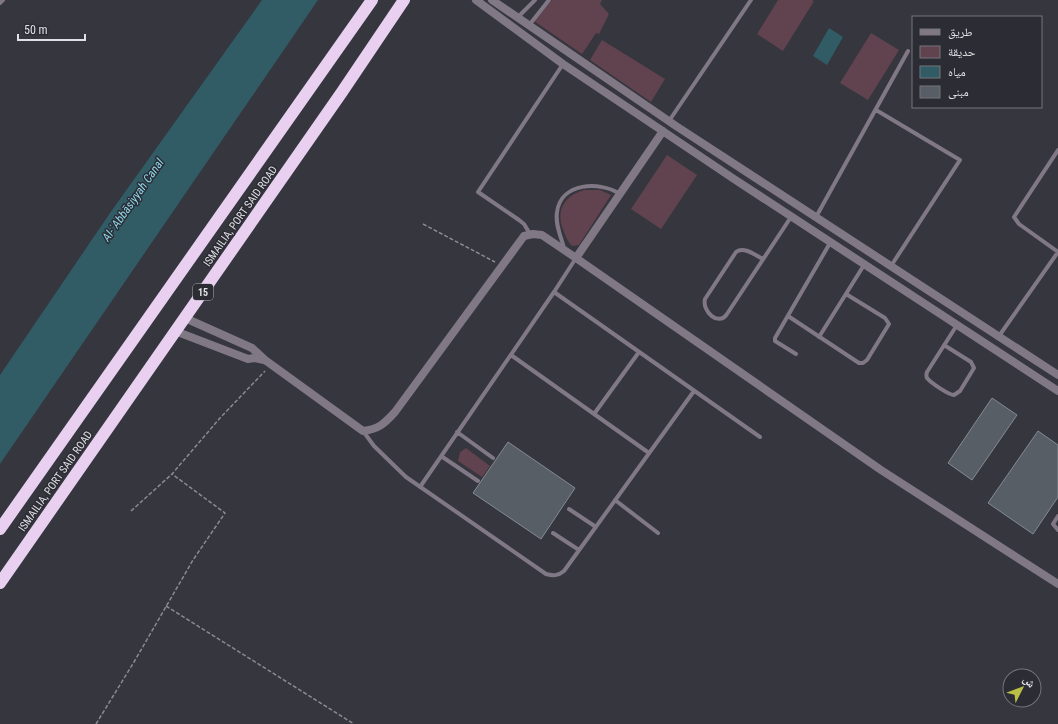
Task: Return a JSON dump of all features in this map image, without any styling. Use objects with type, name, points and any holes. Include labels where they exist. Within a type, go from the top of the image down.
[{"type":"highway","name":"ISMAILIA, PORT SAID ROAD","points":[[0,529],[372,0]]},
{"type":"highway","name":"ISMAILIA, PORT SAID ROAD","points":[[0,583],[404,0]]},
{"type":"street","points":[[476,0],[562,64],[791,217],[958,325],[1058,392]]},
{"type":"street","points":[[492,0],[530,24],[669,121],[1058,375]]},
{"type":"street","points":[[523,34],[530,24]]},
{"type":"street","points":[[576,258],[669,121]]},
{"type":"street","points":[[662,131],[669,121]]},
{"type":"street","points":[[734,179],[741,168]]},
{"type":"street","points":[[791,217],[798,205]]},
{"type":"street","points":[[185,318],[252,348],[277,369],[363,431],[373,430],[384,425],[395,412],[524,236],[530,234],[542,235],[881,470],[1058,584]]},
{"type":"street","points":[[175,331],[248,360],[254,358],[265,360]]},
{"type":"street","points":[[991,347],[999,336]]},
{"type":"lane","points":[[0,3],[3,0]]},
{"type":"lane","points":[[518,17],[535,0]]},
{"type":"lane","points":[[530,24],[549,0]]},
{"type":"lane","points":[[669,121],[751,0]]},
{"type":"lane","points":[[816,217],[908,51]]},
{"type":"lane","points":[[530,234],[524,224],[478,192],[562,64]]},
{"type":"lane","points":[[876,110],[960,160],[891,266]]},
{"type":"lane","points":[[999,336],[1058,252],[1019,224],[1014,217],[1058,150]]},
{"type":"lane","points":[[565,251],[556,220],[558,206],[564,197],[573,190],[587,186],[605,187],[620,194]]},
{"type":"lane","points":[[763,259],[744,250],[739,250],[736,252],[705,299],[705,307],[708,313],[719,319],[723,319],[725,317],[791,217]]},
{"type":"lane","points":[[796,354],[779,345],[775,340],[830,242]]},
{"type":"lane","points":[[420,486],[576,258]]},
{"type":"lane","points":[[819,337],[864,265]]},
{"type":"lane","points":[[554,292],[760,438]]},
{"type":"lane","points":[[788,316],[859,363],[863,363],[868,360],[890,324],[885,318],[846,294]]},
{"type":"lane","points":[[944,345],[970,362],[974,368],[960,391],[954,395],[949,394],[930,381],[926,376],[927,372],[944,345],[958,325]]},
{"type":"lane","points":[[594,414],[639,352]]},
{"type":"lane","points":[[511,355],[649,453]]},
{"type":"lane","points":[[363,431],[389,462],[406,477],[546,574],[552,576],[559,575],[564,571],[694,391]]},
{"type":"lane","points":[[457,432],[493,458]]},
{"type":"lane","points":[[441,456],[478,481]]},
{"type":"lane","points":[[615,500],[658,533]]},
{"type":"lane","points":[[568,509],[596,527]]},
{"type":"lane","points":[[1058,516],[1053,524],[1058,530]]},
{"type":"lane","points":[[553,532],[579,550]]},
{"type":"path","points":[[423,224],[485,256],[501,266]]},
{"type":"path","points":[[131,511],[172,474],[220,418],[263,373],[268,369],[277,369]]},
{"type":"path","points":[[96,724],[193,560],[225,513],[172,474]]},
{"type":"path","points":[[166,606],[354,724]]},
{"type":"green space","points":[[552,0],[602,0],[600,4],[609,14],[599,34],[596,33],[582,54],[534,21]]},
{"type":"green space","points":[[778,0],[814,1],[783,51],[757,34]]},
{"type":"green space","points":[[871,33],[899,50],[868,100],[840,83]]},
{"type":"green space","points":[[602,40],[665,79],[651,102],[590,60]]},
{"type":"green space","points":[[667,155],[697,175],[661,229],[631,209]]},
{"type":"green space","points":[[584,190],[600,190],[611,195],[579,245],[572,246],[569,243],[561,225],[561,212],[566,201],[571,196]]},
{"type":"green space","points":[[466,448],[490,466],[482,477],[458,461],[460,452]]},
{"type":"water","name":"Al-ʿAbbāsiyyah Canal","points":[[262,0],[318,0],[0,464],[0,375],[110,213]]},
{"type":"water","points":[[829,28],[843,37],[827,65],[813,56]]},
{"type":"building","points":[[992,398],[1017,415],[972,480],[948,463]]},
{"type":"building","points":[[1038,431],[1058,445],[1058,497],[1033,534],[988,503]]},
{"type":"building","points":[[508,442],[575,488],[541,539],[473,493]]}]
